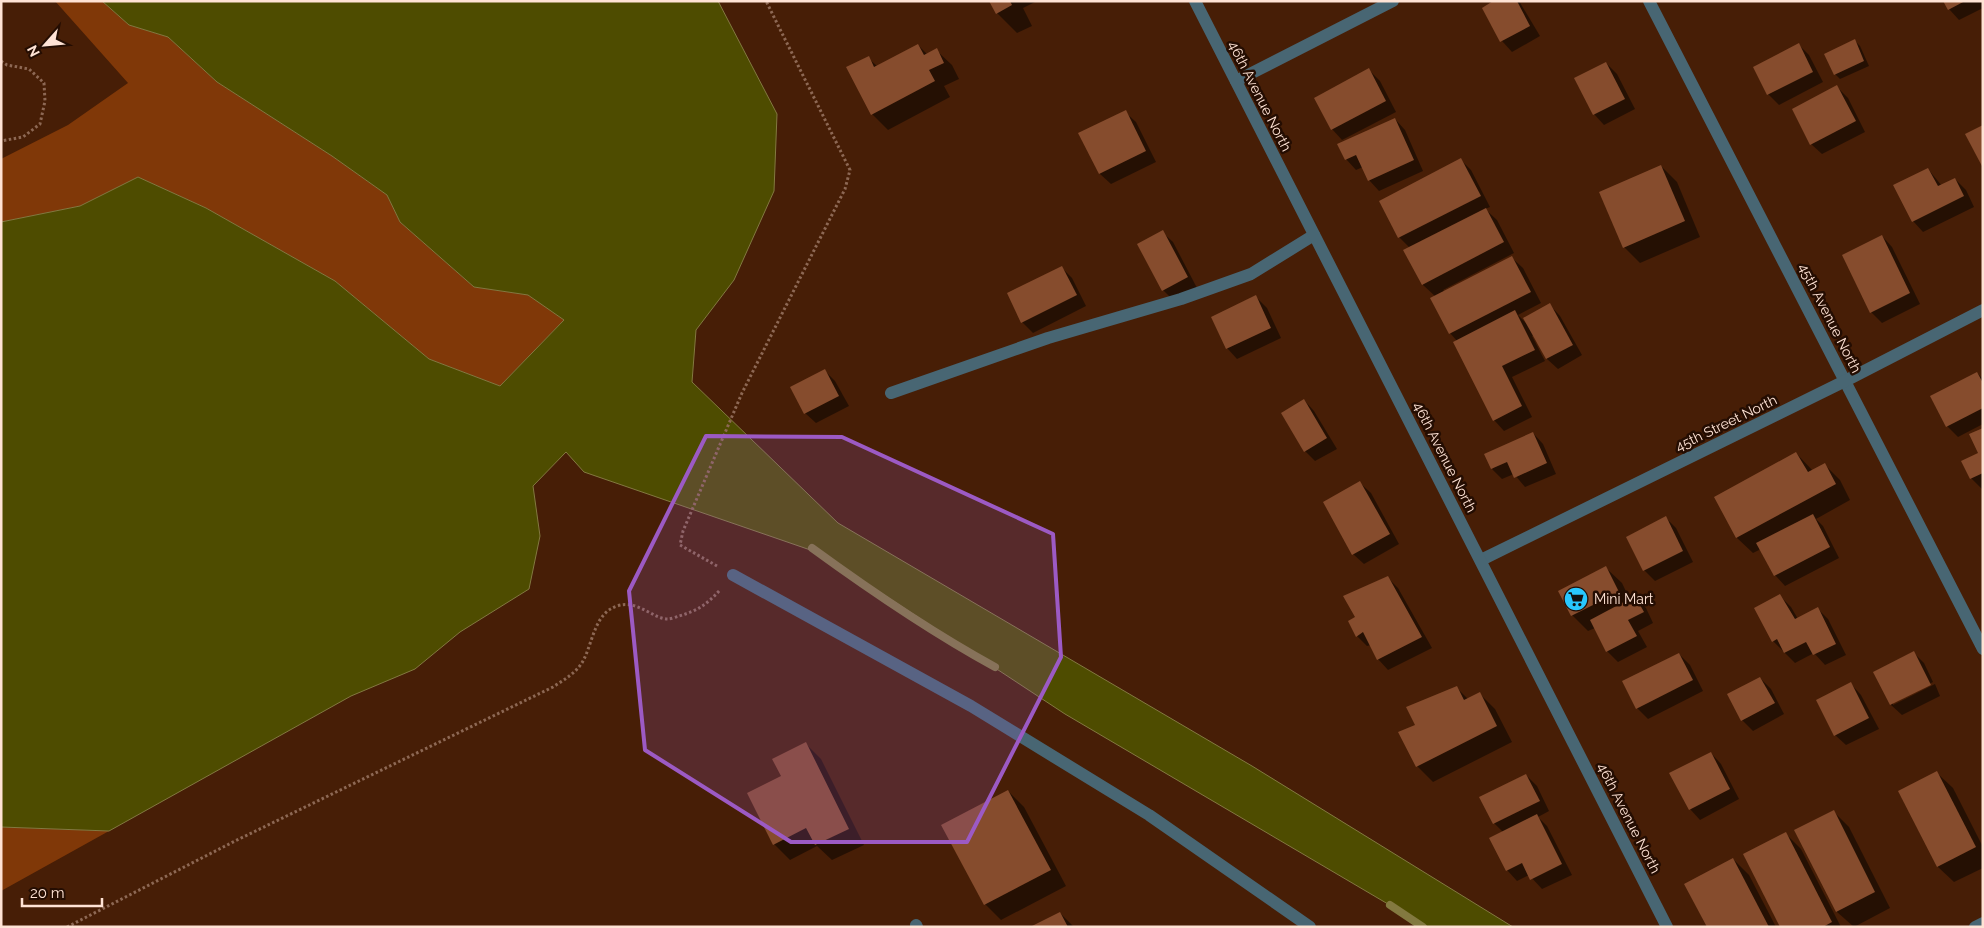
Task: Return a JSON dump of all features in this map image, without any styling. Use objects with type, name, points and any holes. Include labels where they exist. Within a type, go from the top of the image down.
[{"type":"street","name":"46th Avenue North","points":[[1195,1],[1667,927]]},
{"type":"street","points":[[1236,81],[1392,1]]},
{"type":"street","name":"45th Avenue North","points":[[1649,1],[1983,648]]},
{"type":"street","points":[[891,393],[1048,338],[1181,299],[1251,274],[1314,234]]},
{"type":"street","name":"45th Street North","points":[[1481,560],[1845,381],[1983,310]]},
{"type":"street","points":[[733,575],[971,706],[1149,815],[1310,927]]},
{"type":"street","points":[[1975,927],[1983,923]]},
{"type":"path","points":[[67,927],[235,840],[553,687],[572,674],[584,660],[596,627],[606,612],[618,606],[629,604],[667,619],[692,612],[706,605],[733,575],[680,545],[683,531],[742,393],[845,189],[850,170],[766,1]]},
{"type":"path","points":[[1,61],[7,65],[28,69],[44,83],[45,101],[40,124],[23,136],[1,142]]},
{"type":"highlighted area","points":[[706,436],[842,437],[1053,534],[1061,657],[967,842],[791,842],[645,750],[629,591]]},
{"type":"shaded area","points":[[55,1],[102,1],[129,25],[168,37],[217,82],[332,156],[387,195],[400,222],[474,287],[529,295],[564,320],[500,386],[429,359],[335,281],[206,208],[138,177],[80,206],[1,222],[1,159],[68,125],[128,83]]},
{"type":"shaded area","points":[[102,1],[718,1],[777,114],[774,191],[734,280],[696,330],[692,382],[838,523],[1252,766],[1513,927],[1427,927],[1065,714],[822,554],[584,472],[566,452],[533,486],[540,536],[529,589],[460,632],[415,669],[351,696],[109,831],[1,827],[1,222],[80,206],[138,177],[206,208],[335,281],[429,359],[500,386],[564,320],[528,295],[474,287],[400,222],[387,195],[332,156],[217,82],[168,37],[129,25]]},
{"type":"shaded area","points":[[1,827],[109,831],[1,891]]},
{"type":"building","points":[[989,1],[1010,1],[1012,5],[996,14]]},
{"type":"building","points":[[1493,1],[1517,1],[1530,26],[1500,42],[1482,8]]},
{"type":"building","points":[[1943,1],[1965,1],[1948,10]]},
{"type":"building","points":[[1855,39],[1864,61],[1834,75],[1824,54]]},
{"type":"building","points":[[1799,43],[1813,72],[1767,95],[1753,67]]},
{"type":"building","points":[[918,44],[924,55],[937,48],[944,63],[929,70],[935,81],[871,115],[846,67],[869,56],[874,67]]},
{"type":"building","points":[[1606,62],[1625,99],[1593,115],[1574,78]]},
{"type":"building","points":[[1369,68],[1386,101],[1331,130],[1314,98]]},
{"type":"building","points":[[1837,85],[1856,121],[1810,145],[1792,109]]},
{"type":"building","points":[[1126,110],[1146,151],[1099,174],[1078,133]]},
{"type":"building","points":[[1395,118],[1414,160],[1368,181],[1356,155],[1345,160],[1337,144]]},
{"type":"building","points":[[1983,125],[1983,168],[1965,134]]},
{"type":"building","points":[[1461,158],[1481,196],[1398,238],[1379,201]]},
{"type":"building","points":[[1661,165],[1685,221],[1623,248],[1599,192]]},
{"type":"building","points":[[1928,168],[1938,186],[1955,178],[1964,196],[1912,222],[1893,185]]},
{"type":"building","points":[[1486,208],[1504,242],[1422,285],[1403,250]]},
{"type":"building","points":[[1163,230],[1188,277],[1162,291],[1137,244]]},
{"type":"building","points":[[1882,235],[1910,293],[1870,313],[1842,255]]},
{"type":"building","points":[[1512,256],[1531,292],[1449,334],[1430,298]]},
{"type":"building","points":[[1062,266],[1077,295],[1021,323],[1007,293]]},
{"type":"building","points":[[1256,295],[1271,328],[1226,349],[1211,317]]},
{"type":"building","points":[[1550,303],[1573,345],[1546,359],[1523,318]]},
{"type":"building","points":[[1515,310],[1535,350],[1502,366],[1522,406],[1493,421],[1453,342]]},
{"type":"building","points":[[825,369],[839,396],[804,414],[790,387]]},
{"type":"building","points":[[1977,372],[1983,383],[1983,408],[1946,427],[1930,396]]},
{"type":"building","points":[[1304,399],[1327,438],[1304,452],[1281,413]]},
{"type":"building","points":[[1983,428],[1983,473],[1970,479],[1961,461],[1978,453],[1969,434]]},
{"type":"building","points":[[1533,432],[1547,463],[1514,478],[1507,462],[1491,469],[1484,454]]},
{"type":"building","points":[[1796,452],[1808,472],[1825,463],[1836,484],[1736,538],[1714,497]]},
{"type":"building","points":[[1360,481],[1390,534],[1352,555],[1323,502]]},
{"type":"building","points":[[1813,514],[1830,547],[1774,576],[1756,543]]},
{"type":"building","points":[[1666,516],[1683,551],[1643,571],[1626,537]]},
{"type":"building","points":[[1606,566],[1619,592],[1571,616],[1558,591]]},
{"type":"building","points":[[1388,576],[1422,637],[1377,660],[1363,632],[1356,637],[1348,621],[1355,617],[1343,596]]},
{"type":"building","points":[[1780,594],[1795,619],[1818,607],[1836,644],[1813,655],[1806,642],[1784,653],[1777,639],[1772,642],[1754,608]]},
{"type":"building","points":[[1635,596],[1644,612],[1628,620],[1637,636],[1606,652],[1590,620]]},
{"type":"building","points":[[1914,651],[1931,685],[1890,705],[1873,672]]},
{"type":"building","points":[[1679,653],[1693,680],[1636,709],[1622,681]]},
{"type":"building","points":[[1760,677],[1775,703],[1741,721],[1727,694]]},
{"type":"building","points":[[1851,682],[1869,718],[1834,736],[1816,700]]},
{"type":"building","points":[[1457,686],[1464,700],[1480,692],[1497,726],[1416,767],[1398,732],[1415,725],[1406,707]]},
{"type":"building","points":[[806,742],[849,829],[815,845],[806,828],[773,845],[747,793],[781,776],[772,759]]},
{"type":"building","points":[[1711,752],[1730,789],[1689,810],[1669,773]]},
{"type":"building","points":[[1937,771],[1976,847],[1937,867],[1898,791]]},
{"type":"building","points":[[1526,774],[1540,801],[1493,824],[1479,797]]},
{"type":"building","points":[[1008,790],[1051,870],[984,905],[941,825]]},
{"type":"building","points":[[1834,810],[1875,892],[1836,912],[1794,830]]},
{"type":"building","points":[[1537,814],[1562,864],[1530,880],[1522,863],[1506,871],[1489,838]]},
{"type":"building","points":[[1786,832],[1832,922],[1823,927],[1780,927],[1743,854]]},
{"type":"building","points":[[1733,858],[1769,927],[1707,927],[1684,884]]},
{"type":"building","points":[[1060,912],[1068,927],[1030,927]]},
{"type":"waterway","points":[[812,548],[856,580],[948,640],[995,667]]},
{"type":"waterway","points":[[1390,905],[1423,927]]},
{"type":"place","name":"Mini Mart","points":[[1576,599]]}]
